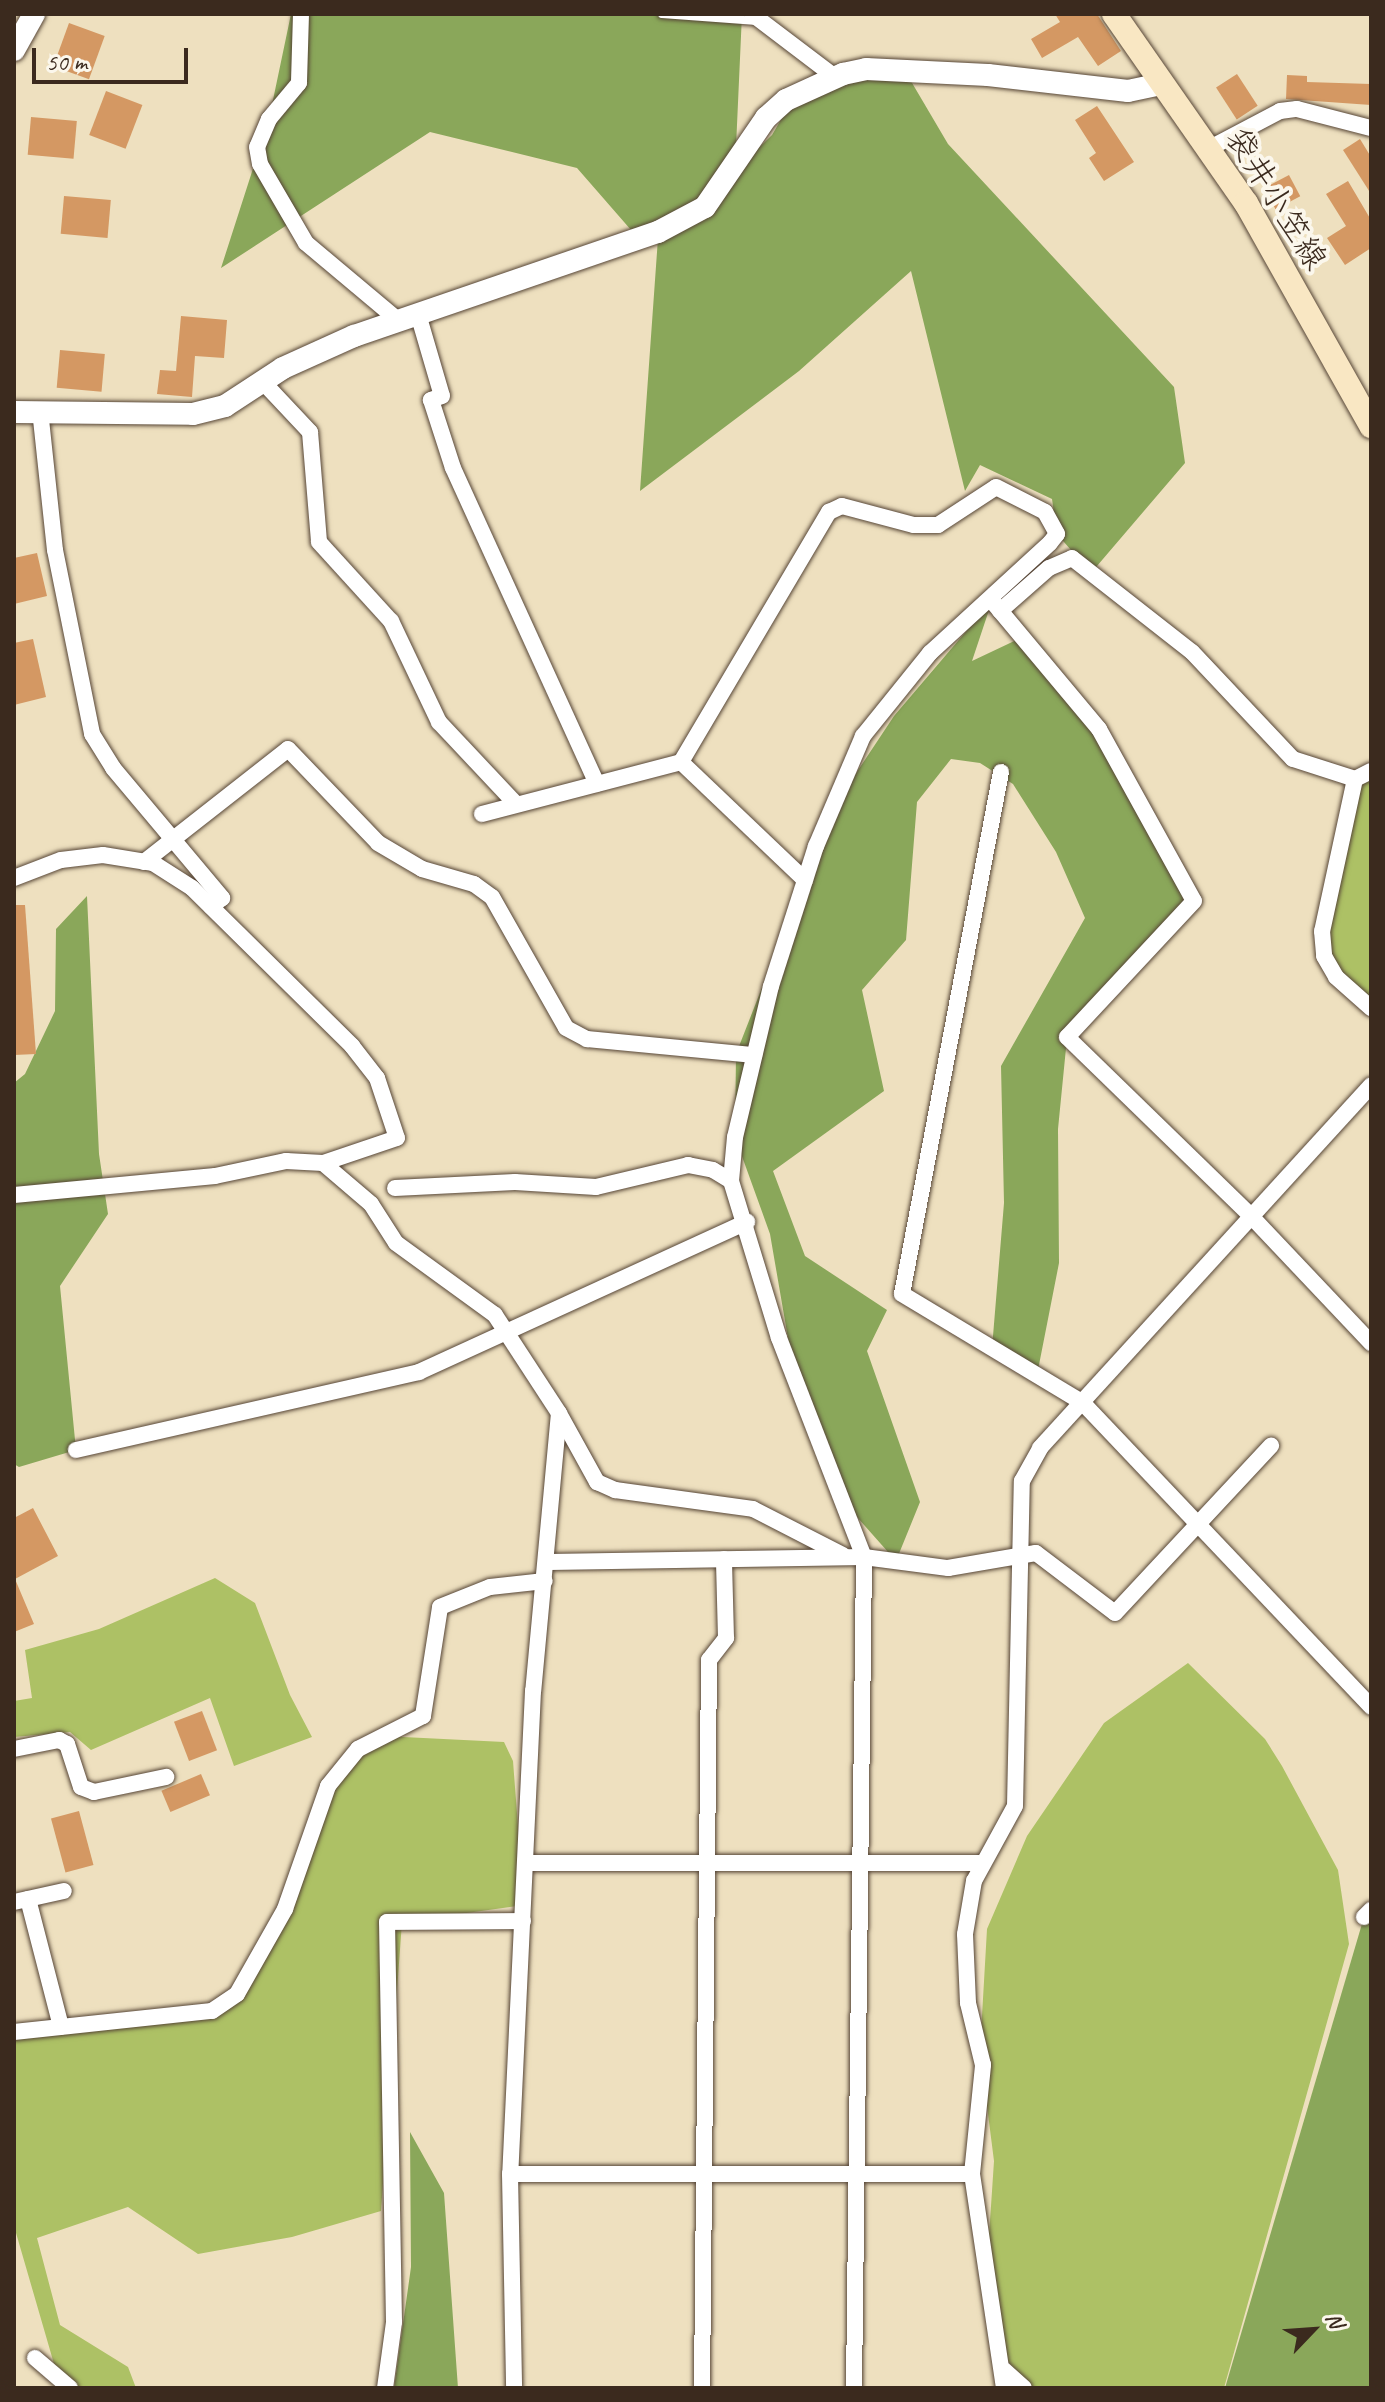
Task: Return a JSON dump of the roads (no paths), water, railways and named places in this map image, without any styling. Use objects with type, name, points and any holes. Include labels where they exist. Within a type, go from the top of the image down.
[{"type":"main road","name":"袋井小笠線","points":[[1114,14],[1208,149],[1283,265],[1371,426]]},
{"type":"street","points":[[14,50],[34,14]]},
{"type":"street","points":[[301,14],[299,83],[269,119],[257,147],[260,164],[306,243],[409,317],[442,396],[431,400],[453,468],[597,784]]},
{"type":"street","points":[[757,18],[835,77]]},
{"type":"street","points":[[14,412],[193,414],[225,406],[310,354],[685,221],[705,207],[766,118],[786,100],[835,77],[866,69],[988,75],[1128,91],[1162,84]]},
{"type":"street","points":[[1208,149],[1280,111],[1297,109],[1371,128]]},
{"type":"street","points":[[263,382],[310,432],[319,542],[391,621],[439,722],[515,803]]},
{"type":"street","points":[[40,410],[55,550],[92,734],[222,898],[211,907]]},
{"type":"street","points":[[482,814],[681,762],[829,512],[842,506],[914,525],[938,525],[996,487],[1045,512],[1057,534],[996,606]]},
{"type":"street","points":[[854,2388],[864,1557],[779,1338],[747,1222],[731,1181],[754,1055],[805,880],[863,736],[930,653],[1049,568],[1072,558],[1192,652],[1293,759],[1355,779],[1371,771]]},
{"type":"street","points":[[996,606],[1099,729],[1194,901],[1067,1037],[1251,1216],[1371,1343]]},
{"type":"street","points":[[144,862],[288,749],[378,843],[422,869],[474,884],[492,897],[566,1028],[587,1039],[754,1055]]},
{"type":"street","points":[[681,762],[805,880]]},
{"type":"street","points":[[1001,772],[902,1294],[1082,1402],[1371,1707]]},
{"type":"street","points":[[1355,779],[1322,936],[1324,956],[1336,977],[1371,1008]]},
{"type":"street","points":[[14,878],[61,860],[103,855],[144,862],[192,888],[352,1046],[377,1078],[397,1138],[323,1163],[286,1161],[215,1176],[14,1195]]},
{"type":"street","points":[[1004,2388],[1004,2370],[972,2174],[983,2065],[968,2003],[965,1934],[974,1881],[1015,1806],[1023,1556],[1022,1481],[1040,1448],[1371,1085]]},
{"type":"street","points":[[323,1163],[371,1204],[396,1243],[507,1330],[559,1413],[597,1482],[615,1490],[753,1509],[846,1557]]},
{"type":"street","points":[[395,1188],[515,1182],[596,1187],[688,1165],[713,1170],[731,1181]]},
{"type":"street","points":[[76,1450],[419,1372],[747,1222]]},
{"type":"street","points":[[514,2388],[510,2174],[533,1691],[549,1562],[559,1413]]},
{"type":"street","points":[[549,1562],[864,1557],[948,1568],[1036,1553],[1115,1613],[1271,1446]]},
{"type":"street","points":[[702,2388],[709,1660],[726,1638],[724,1559]]},
{"type":"street","points":[[14,2032],[212,2011],[237,1994],[285,1909],[328,1786],[358,1749],[423,1716],[440,1607],[490,1587],[545,1581]]},
{"type":"street","points":[[14,1749],[59,1740],[67,1744],[81,1787],[94,1792],[166,1777]]},
{"type":"street","points":[[526,1863],[983,1863]]},
{"type":"street","points":[[61,2027],[21,1900],[64,1891]]},
{"type":"street","points":[[385,2388],[394,2322],[387,1922],[523,1921]]},
{"type":"street","points":[[510,2174],[972,2174]]},
{"type":"street","points":[[35,2358],[70,2388]]},
{"type":"street","points":[[1004,2370],[1024,2388]]},
{"type":"lane","points":[[662,14],[757,18]]}]
